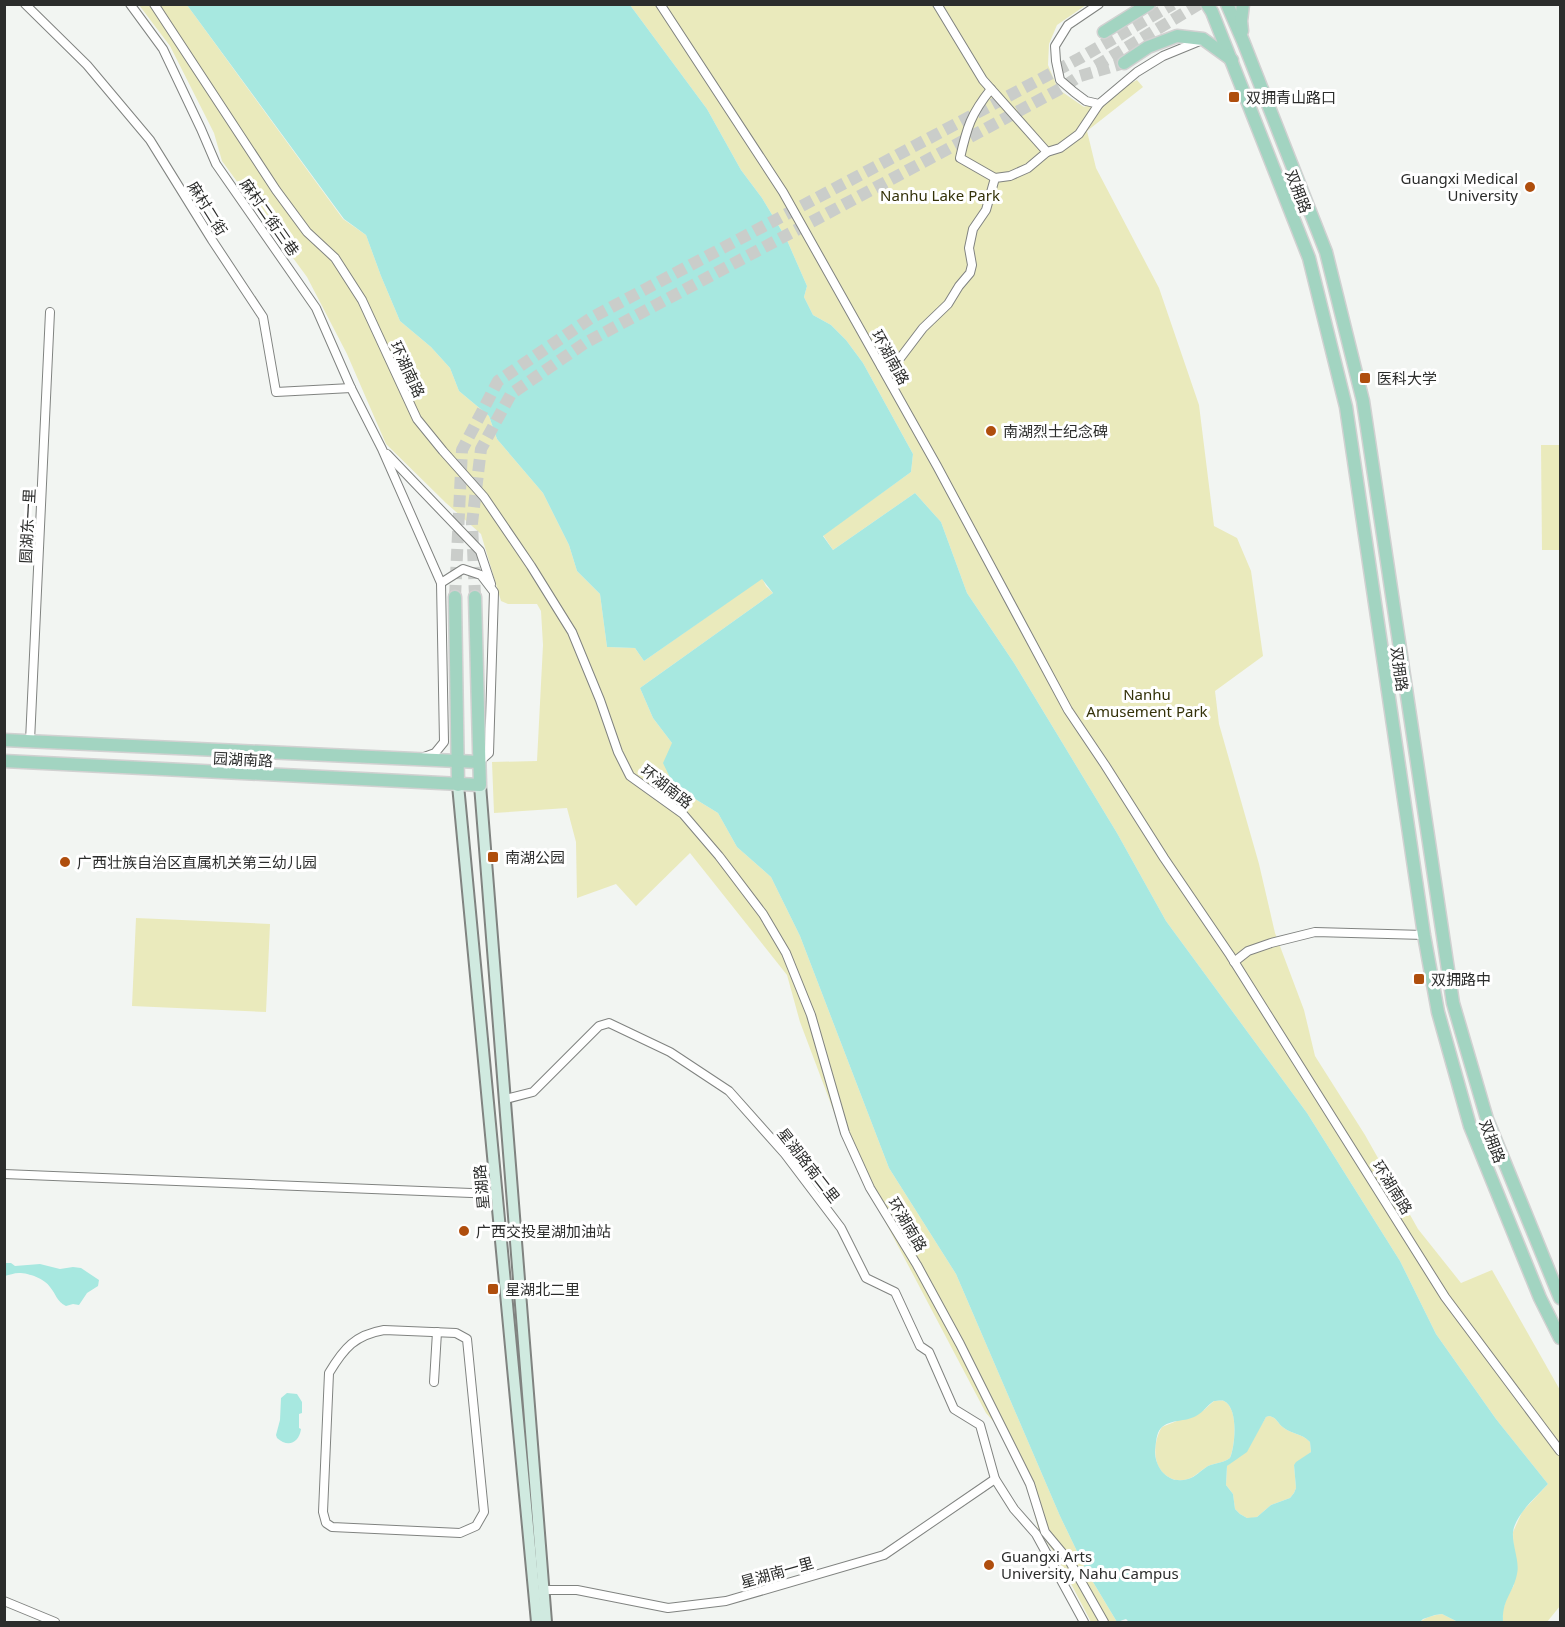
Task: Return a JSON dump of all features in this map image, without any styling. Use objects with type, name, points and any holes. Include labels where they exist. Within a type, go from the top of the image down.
[{"type":"main road","points":[[1104,32],[1149,4]]},
{"type":"main road","name":"双拥路","points":[[1227,4],[1326,252],[1363,401],[1453,1004],[1487,1119],[1559,1295]]},
{"type":"main road","points":[[1243,4],[1241,21],[1243,41]]},
{"type":"main road","name":"双拥路","points":[[1214,7],[1232,61],[1309,258],[1346,407],[1424,934],[1438,1012],[1470,1126],[1540,1298],[1560,1338]]},
{"type":"main road","points":[[1124,63],[1148,47],[1177,36],[1203,39],[1232,61]]},
{"type":"main road","points":[[455,597],[458,785]]},
{"type":"main road","points":[[476,597],[480,785]]},
{"type":"main road","name":"园湖南路","points":[[4,740],[479,762]]},
{"type":"main road","name":"园湖南路","points":[[4,761],[480,785]]},
{"type":"main road","name":"星湖路","points":[[458,785],[537,1623]]},
{"type":"main road","name":"星湖路","points":[[480,785],[546,1623]]},
{"type":"street","name":"麻村二街","points":[[25,4],[87,65],[150,140],[263,317],[276,392],[351,388]]},
{"type":"street","name":"麻村二街三巷","points":[[130,4],[163,50],[216,164],[316,308],[351,388],[382,449]]},
{"type":"street","name":"环湖南路","points":[[154,4],[276,190],[307,232],[334,258],[362,300],[417,419],[484,497],[572,632],[600,700],[618,752],[630,776],[683,814],[720,856],[763,914],[781,944],[811,1015],[846,1133],[870,1188],[917,1265],[960,1344],[1030,1484],[1045,1532],[1070,1562],[1104,1623]]},
{"type":"street","name":"环湖南路","points":[[660,4],[783,192],[937,465],[1068,710],[1234,962],[1446,1297],[1560,1451]]},
{"type":"street","points":[[937,4],[983,80],[1047,152]]},
{"type":"street","points":[[1099,4],[1068,25],[1055,46],[1060,80],[1086,101],[1099,104]]},
{"type":"street","points":[[991,89],[978,105],[968,126],[960,158],[995,178],[1010,176],[1028,168],[1047,152],[1060,148],[1079,134],[1099,104],[1137,72],[1163,56],[1203,39]]},
{"type":"street","points":[[881,366],[901,357],[923,328],[948,304],[970,273],[972,265],[969,248],[973,229],[986,210],[995,178]]},
{"type":"street","name":"圆湖东一里","points":[[30,741],[50,312]]},
{"type":"street","points":[[382,449],[441,583],[444,742],[435,753],[417,760]]},
{"type":"street","points":[[382,449],[480,551],[494,592],[489,753],[479,762]]},
{"type":"street","points":[[441,583],[463,569],[481,575],[494,592]]},
{"type":"street","points":[[1234,962],[1248,951],[1315,932],[1424,934]]},
{"type":"street","name":"星湖路南二里","points":[[506,1099],[533,1092],[599,1026],[609,1023],[670,1052],[729,1091],[785,1154],[841,1228],[866,1278],[895,1292],[920,1346],[929,1352],[954,1409],[980,1425],[995,1479],[1014,1509],[1036,1534],[1084,1623]]},
{"type":"street","points":[[4,1174],[496,1194]]},
{"type":"street","points":[[384,1330],[436,1332],[456,1333],[467,1339],[484,1512],[476,1526],[460,1533],[332,1527],[326,1523],[323,1512],[329,1373],[339,1357],[353,1342],[368,1333],[384,1330]]},
{"type":"street","points":[[434,1382],[436,1332]]},
{"type":"street","name":"星湖南一里","points":[[543,1590],[577,1590],[668,1608],[726,1601],[884,1555],[995,1479]]},
{"type":"street","points":[[4,1601],[55,1623]]},
{"type":"green space","points":[[139,5],[187,5],[343,219],[366,235],[400,321],[431,347],[450,368],[459,391],[489,416],[497,439],[543,493],[569,545],[577,571],[600,594],[607,647],[635,648],[644,661],[762,578],[773,593],[640,688],[653,718],[672,743],[674,786],[718,813],[737,847],[771,877],[800,936],[889,1168],[956,1274],[1060,1516],[1087,1572],[1117,1622],[1091,1622],[1056,1555],[1039,1532],[1027,1484],[1000,1429],[986,1413],[868,1189],[840,1128],[800,1022],[787,975],[690,853],[636,906],[616,884],[577,898],[576,842],[567,808],[494,813],[492,762],[537,761],[543,645],[541,611],[537,604],[508,604],[501,601],[481,534],[386,444],[347,354],[307,277],[222,161],[214,133],[170,46]]},
{"type":"green space","name":"Nanhu Lake Park","points":[[630,5],[1086,5],[1057,25],[1049,44],[1048,65],[1058,89],[1084,107],[1137,80],[1143,87],[1087,131],[1096,168],[1159,288],[1199,405],[1214,526],[1237,538],[1251,571],[1263,656],[1215,691],[1219,724],[1259,864],[1275,933],[1304,1010],[1315,1056],[1365,1135],[1418,1229],[1461,1283],[1492,1270],[1560,1390],[1560,1606],[1547,1622],[1503,1622],[1503,1610],[1514,1585],[1513,1532],[1522,1512],[1548,1484],[1496,1419],[1436,1334],[1400,1261],[1307,1113],[1166,921],[1117,833],[1014,663],[967,593],[941,522],[915,493],[833,550],[823,535],[911,472],[913,454],[863,363],[846,340],[831,325],[813,315],[804,297],[807,286],[786,238],[762,198],[741,170],[707,109]]},
{"type":"green space","points":[[1541,445],[1560,445],[1560,550],[1542,550]]},
{"type":"green space","points":[[136,918],[270,924],[266,1012],[132,1006]]},
{"type":"green space","points":[[1214,1401],[1224,1401],[1232,1411],[1234,1437],[1230,1458],[1208,1466],[1188,1479],[1172,1479],[1160,1469],[1155,1455],[1157,1438],[1162,1427],[1204,1410]]},
{"type":"green space","points":[[1269,1416],[1287,1430],[1307,1439],[1310,1442],[1311,1452],[1294,1465],[1296,1488],[1290,1498],[1271,1505],[1257,1517],[1247,1518],[1235,1509],[1233,1494],[1226,1485],[1227,1466],[1251,1442],[1266,1417]]},
{"type":"green space","points":[[1442,1614],[1458,1622],[1420,1622],[1430,1616]]},
{"type":"water","points":[[187,5],[630,5],[707,109],[741,170],[762,198],[786,238],[807,286],[804,297],[813,315],[831,325],[846,340],[863,363],[913,454],[911,472],[823,536],[833,550],[915,493],[941,522],[967,593],[1014,663],[1117,833],[1166,921],[1307,1113],[1400,1261],[1436,1334],[1496,1419],[1548,1484],[1527,1506],[1513,1532],[1518,1569],[1504,1608],[1503,1622],[1458,1622],[1442,1614],[1420,1622],[1129,1622],[1126,1619],[1117,1622],[1087,1572],[1060,1516],[956,1274],[889,1168],[800,936],[771,877],[737,847],[718,813],[674,786],[663,763],[672,743],[653,718],[640,688],[773,593],[762,579],[644,661],[635,648],[607,647],[600,594],[577,571],[569,545],[543,493],[497,439],[489,416],[459,391],[450,368],[431,347],[400,321],[366,235],[344,219]],"holes":[[[1214,1401],[1224,1401],[1232,1411],[1234,1437],[1230,1458],[1208,1466],[1188,1479],[1169,1478],[1157,1464],[1155,1451],[1159,1430],[1169,1423],[1196,1416]],[[1269,1416],[1287,1430],[1307,1439],[1310,1442],[1311,1452],[1294,1465],[1296,1488],[1290,1498],[1271,1505],[1257,1517],[1247,1518],[1235,1509],[1233,1494],[1226,1485],[1227,1466],[1247,1452],[1266,1417]]]},
{"type":"water","points":[[5,1263],[15,1266],[40,1264],[60,1269],[81,1268],[99,1280],[98,1286],[87,1293],[79,1305],[66,1306],[41,1279],[23,1273],[5,1276]]},
{"type":"water","points":[[287,1393],[297,1394],[302,1402],[302,1413],[299,1414],[299,1428],[301,1429],[298,1438],[285,1443],[276,1435],[280,1420],[281,1398]]},
{"type":"tunnel","points":[[455,597],[462,450],[498,381],[591,318],[1080,58],[1173,4]]},
{"type":"tunnel","points":[[1096,66],[1199,4]]},
{"type":"tunnel","points":[[475,597],[472,523],[481,449],[511,394],[585,343],[1058,90],[1080,76],[1124,63]]},
{"type":"place","name":"双拥青山路口","points":[[1234,97]]},
{"type":"place","name":"Guangxi Medical University","points":[[1530,187]]},
{"type":"place","name":"医科大学","points":[[1365,378]]},
{"type":"place","name":"南湖烈士纪念碑","points":[[991,431]]},
{"type":"place","name":"南湖公园","points":[[493,857]]},
{"type":"place","name":"广西壮族自治区直属机关第三幼儿园","points":[[65,862]]},
{"type":"place","name":"双拥路中","points":[[1419,979]]},
{"type":"place","name":"广西交投星湖加油站","points":[[464,1231]]},
{"type":"place","name":"星湖北二里","points":[[493,1289]]},
{"type":"place","name":"Guangxi Arts University, Nahu Campus","points":[[989,1565]]},
{"type":"park label","name":"Nanhu Amusement Park","points":[[1147,702]]}]
